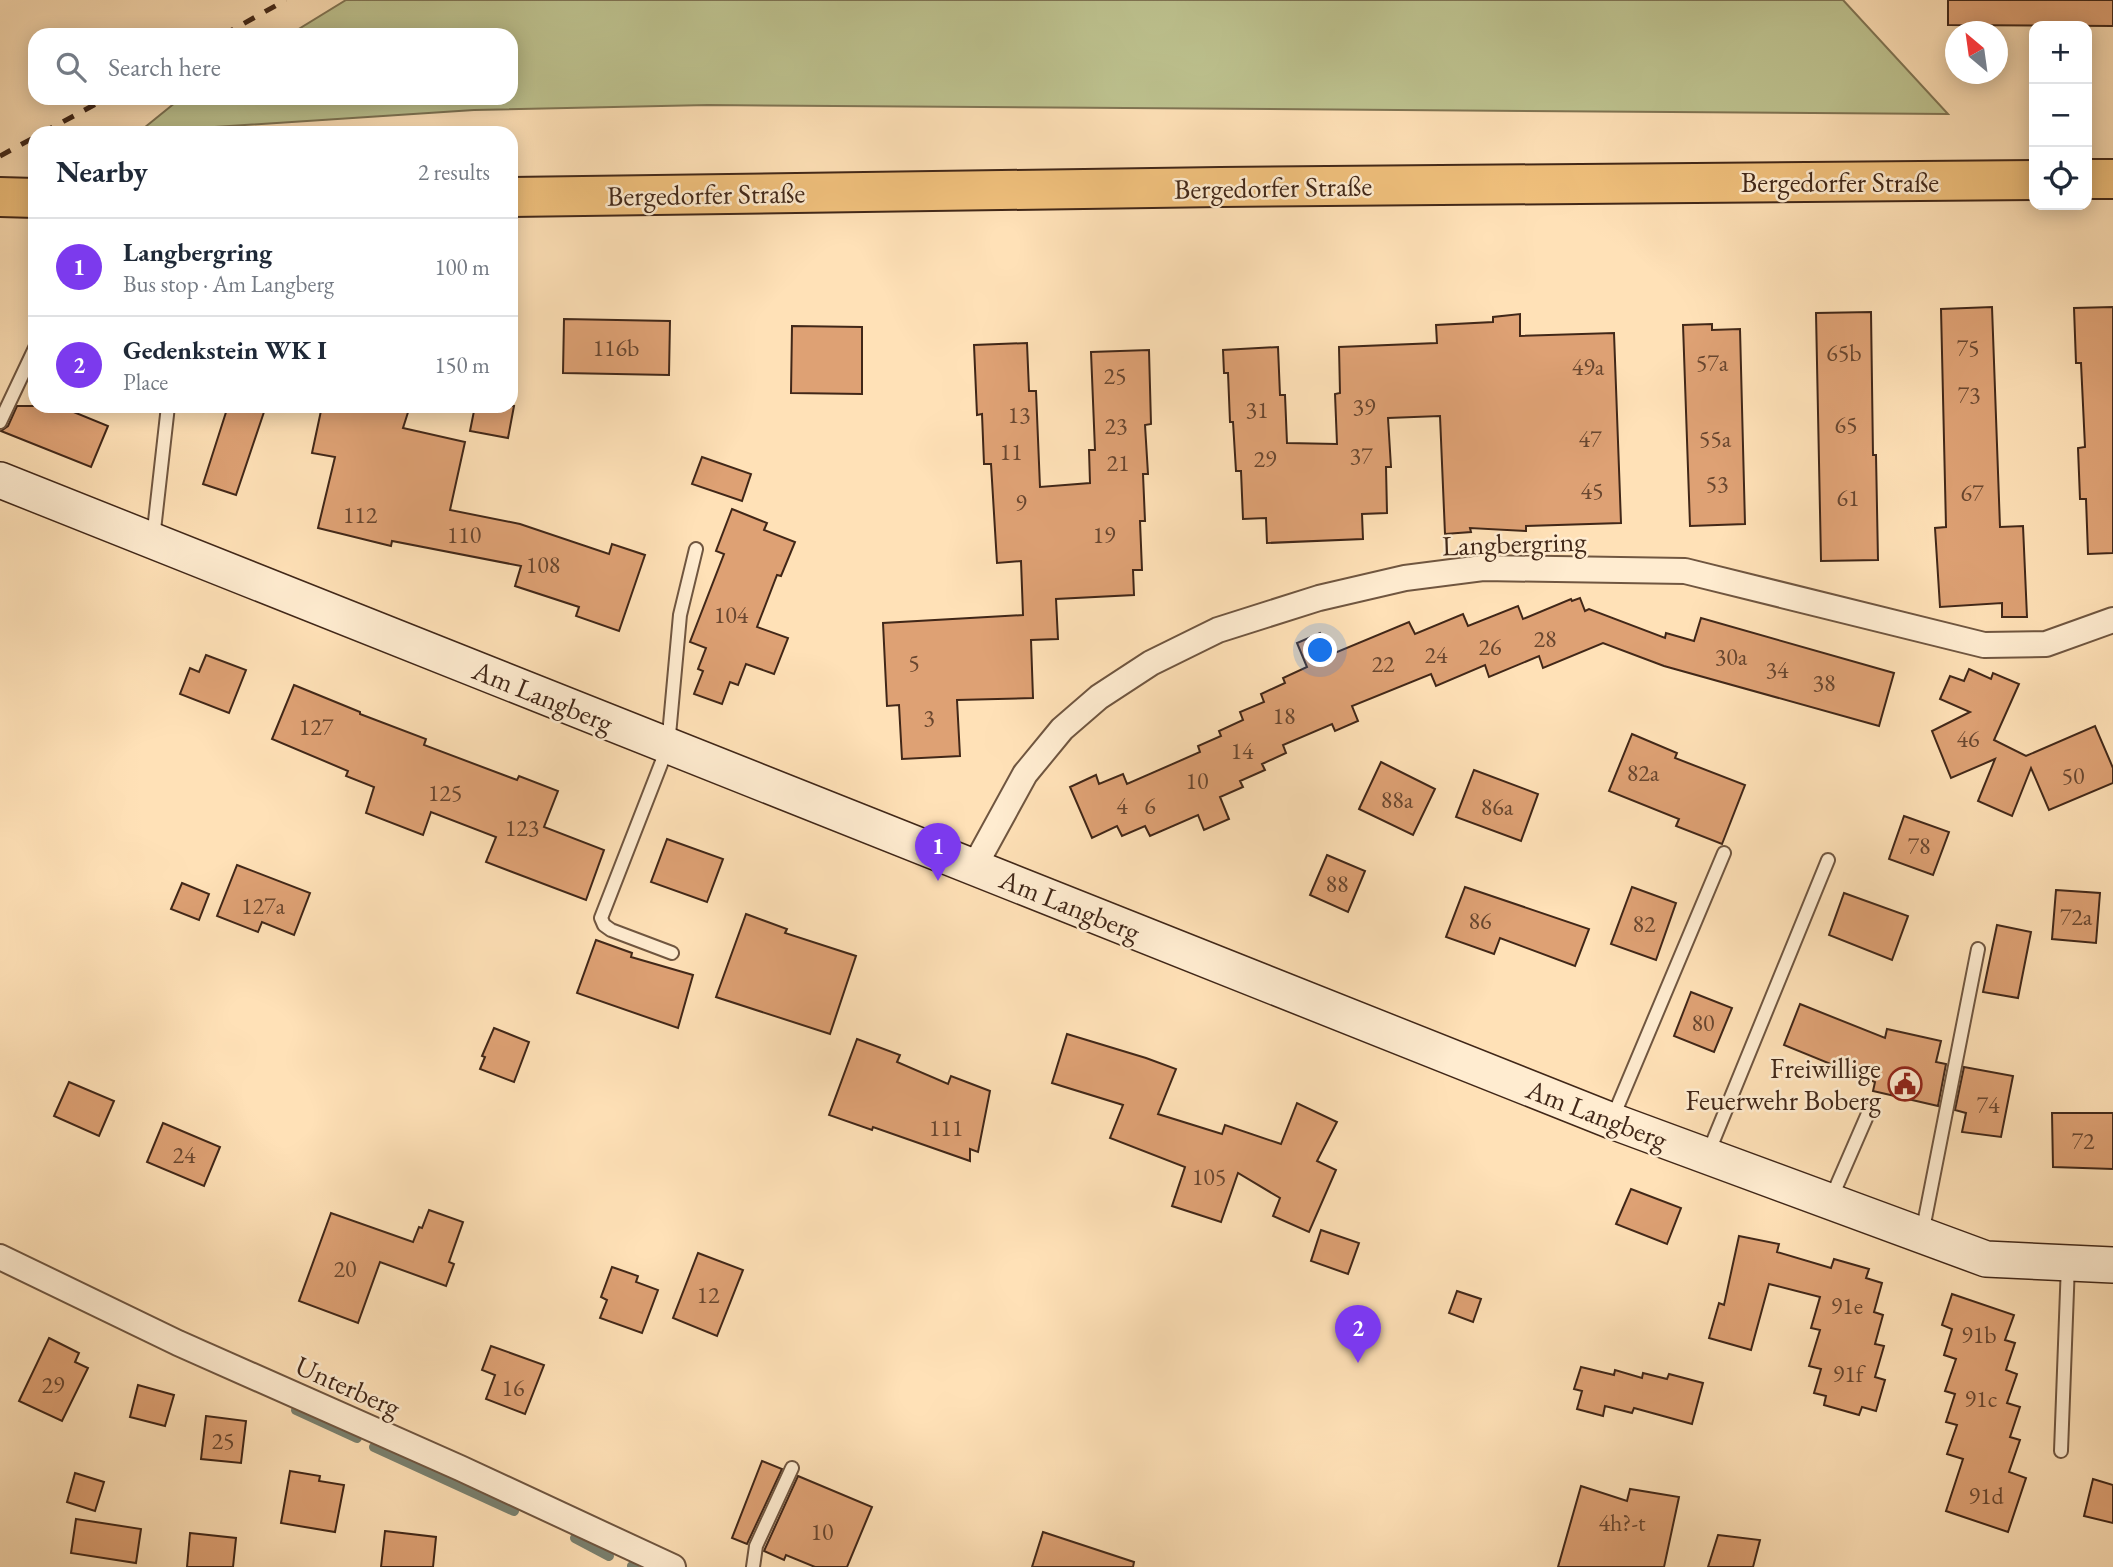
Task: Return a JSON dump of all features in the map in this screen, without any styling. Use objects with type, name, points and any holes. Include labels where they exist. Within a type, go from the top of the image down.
[{"type":"main road","points":[[2092,179],[2113,179]]},
{"type":"main road","name":"Bergedorfer Straße","points":[[518,197],[2029,180]]},
{"type":"street","name":"Am Langberg","points":[[0,480],[1612,1121],[1986,1259],[2113,1265]]},
{"type":"street","name":"Langbergring","points":[[974,867],[1026,774],[1062,729],[1099,697],[1151,663],[1218,630],[1319,598],[1405,578],[1483,568],[1685,571],[1984,645],[2046,644],[2113,620]]},
{"type":"street","name":"Unterberg","points":[[0,1257],[178,1343],[460,1468],[673,1567]]},
{"type":"lane","points":[[0,422],[28,363]]},
{"type":"lane","points":[[153,540],[167,413]]},
{"type":"lane","points":[[672,953],[611,930],[604,925],[601,918],[668,746],[680,615],[696,549]]},
{"type":"lane","points":[[1612,1121],[1724,853]]},
{"type":"lane","points":[[1707,1156],[1828,860]]},
{"type":"lane","points":[[1922,1236],[1978,949]]},
{"type":"lane","points":[[1830,1201],[1870,1109]]},
{"type":"lane","points":[[2061,1451],[2068,1263]]},
{"type":"lane","points":[[753,1567],[756,1546],[792,1468]]},
{"type":"green space","points":[[346,0],[1843,0],[1948,114],[708,105],[474,110],[230,126],[146,126],[172,105],[518,105],[518,28],[300,28]]},
{"type":"building","points":[[1948,0],[2113,0],[2113,26],[2092,26],[2092,21],[2029,21],[2029,25],[2008,25],[2008,21],[1948,21]]},
{"type":"building","points":[[1992,307],[2000,527],[2023,526],[2027,617],[2002,617],[2002,603],[1940,607],[1935,528],[1946,527],[1941,309]]},
{"type":"building","points":[[2113,307],[2113,553],[2088,554],[2086,499],[2080,499],[2078,448],[2085,447],[2081,363],[2076,363],[2074,308]]},
{"type":"building","points":[[1871,312],[1878,560],[1821,561],[1816,313]]},
{"type":"building","points":[[1520,314],[1520,336],[1614,333],[1621,523],[1526,526],[1526,531],[1470,528],[1471,532],[1445,534],[1440,416],[1388,418],[1391,467],[1386,467],[1387,513],[1362,514],[1363,539],[1267,543],[1266,518],[1243,519],[1241,471],[1236,471],[1228,373],[1224,373],[1223,350],[1278,347],[1280,395],[1285,395],[1287,443],[1337,444],[1335,394],[1340,393],[1339,347],[1437,343],[1436,325],[1493,322],[1493,317]]},
{"type":"building","points":[[564,319],[670,321],[669,375],[563,373]]},
{"type":"building","points":[[1712,324],[1712,330],[1740,329],[1745,524],[1690,526],[1683,325]]},
{"type":"building","points":[[792,326],[862,327],[862,394],[791,393]]},
{"type":"building","points":[[1027,343],[1029,391],[1036,391],[1040,487],[1090,483],[1089,450],[1095,450],[1091,352],[1149,350],[1151,424],[1145,425],[1148,474],[1143,474],[1145,521],[1140,521],[1142,570],[1133,570],[1134,595],[1056,599],[1058,639],[1031,640],[1033,698],[957,700],[960,756],[902,759],[899,705],[887,706],[883,623],[1023,615],[1021,561],[997,563],[991,464],[984,464],[982,414],[977,415],[974,345]]},
{"type":"building","points":[[17,406],[28,406],[28,413],[76,413],[108,426],[91,467],[1,431],[8,426]]},
{"type":"building","points":[[226,413],[264,413],[236,495],[203,484]]},
{"type":"building","points":[[321,413],[408,413],[403,428],[465,442],[450,510],[520,524],[609,554],[612,544],[645,555],[619,631],[576,616],[579,607],[515,586],[521,566],[392,541],[391,546],[318,528],[335,457],[312,453]]},
{"type":"building","points":[[474,413],[513,413],[508,438],[470,431]]},
{"type":"building","points":[[702,457],[751,474],[742,501],[692,484]]},
{"type":"building","points":[[732,509],[767,523],[764,530],[795,542],[781,576],[777,575],[757,627],[788,638],[774,674],[746,664],[738,685],[730,682],[722,704],[694,694],[703,671],[698,669],[706,648],[690,642],[724,554],[716,551]]},
{"type":"building","points":[[1580,598],[1585,611],[1589,609],[1665,638],[1666,633],[1694,641],[1701,618],[1894,673],[1879,726],[1664,666],[1603,643],[1543,668],[1539,656],[1489,677],[1485,665],[1436,686],[1431,674],[1352,706],[1358,721],[1335,731],[1332,724],[1283,745],[1286,753],[1262,764],[1265,770],[1240,781],[1243,787],[1220,797],[1229,819],[1204,830],[1198,815],[1150,836],[1145,826],[1122,836],[1117,826],[1092,838],[1070,787],[1096,775],[1099,784],[1123,774],[1127,784],[1200,752],[1198,746],[1221,736],[1219,731],[1243,720],[1240,712],[1264,702],[1261,694],[1285,683],[1283,678],[1307,667],[1297,643],[1320,633],[1330,655],[1409,622],[1415,634],[1463,614],[1468,626],[1518,606],[1523,619],[1571,599]]},
{"type":"building","points":[[206,655],[246,670],[229,713],[180,694],[190,668],[199,672]]},
{"type":"building","points":[[1969,669],[1991,679],[1993,673],[2019,684],[1994,740],[2026,756],[2095,726],[2113,768],[2113,783],[2049,810],[2031,768],[2012,816],[1978,801],[1995,759],[1951,778],[1932,731],[1970,712],[1940,699],[1950,676],[1964,681]]},
{"type":"building","points":[[294,685],[426,739],[424,745],[517,780],[519,776],[558,791],[544,827],[604,850],[586,900],[486,862],[496,837],[431,812],[423,835],[366,813],[374,787],[346,776],[348,771],[272,739]]},
{"type":"building","points":[[1632,734],[1677,753],[1675,758],[1745,785],[1722,844],[1676,826],[1679,819],[1609,791]]},
{"type":"building","points":[[1381,762],[1435,789],[1413,835],[1359,809]]},
{"type":"building","points":[[1474,770],[1538,794],[1521,841],[1456,817]]},
{"type":"building","points":[[1904,816],[1949,832],[1933,875],[1889,859]]},
{"type":"building","points":[[667,839],[723,859],[707,902],[651,882]]},
{"type":"building","points":[[1327,855],[1365,871],[1348,912],[1310,895]]},
{"type":"building","points":[[237,865],[310,893],[294,935],[262,922],[258,932],[217,916]]},
{"type":"building","points":[[182,883],[209,894],[199,920],[171,909]]},
{"type":"building","points":[[1465,887],[1589,929],[1575,966],[1500,938],[1494,954],[1446,937]]},
{"type":"building","points":[[1632,887],[1676,903],[1656,960],[1611,944]]},
{"type":"building","points":[[2056,890],[2100,893],[2096,943],[2052,939]]},
{"type":"building","points":[[1844,893],[1908,916],[1892,960],[1829,935]]},
{"type":"building","points":[[746,914],[787,929],[785,933],[856,956],[830,1034],[716,997]]},
{"type":"building","points":[[1997,925],[2031,932],[2018,998],[1983,992]]},
{"type":"building","points":[[596,940],[632,953],[631,957],[693,975],[678,1028],[577,993]]},
{"type":"building","points":[[1691,992],[1732,1008],[1714,1052],[1674,1036]]},
{"type":"building","points":[[1800,1004],[1885,1038],[1887,1029],[1941,1041],[1936,1062],[1946,1064],[1938,1106],[1873,1091],[1875,1082],[1784,1045]]},
{"type":"building","points":[[494,1028],[529,1042],[514,1082],[480,1069],[485,1057],[482,1056]]},
{"type":"building","points":[[1067,1034],[1176,1069],[1158,1114],[1222,1134],[1225,1125],[1281,1144],[1297,1103],[1337,1122],[1317,1161],[1336,1170],[1309,1232],[1273,1216],[1280,1198],[1238,1173],[1221,1222],[1172,1206],[1185,1167],[1110,1138],[1123,1105],[1052,1083]]},
{"type":"building","points":[[857,1039],[900,1055],[897,1062],[948,1084],[951,1076],[990,1091],[978,1152],[970,1149],[970,1161],[873,1127],[872,1130],[829,1115]]},
{"type":"building","points":[[1964,1067],[2013,1076],[2001,1137],[1962,1132],[1966,1113],[1955,1110]]},
{"type":"building","points":[[69,1082],[114,1101],[99,1136],[54,1116]]},
{"type":"building","points":[[2052,1113],[2113,1113],[2113,1169],[2053,1167]]},
{"type":"building","points":[[163,1123],[220,1147],[204,1186],[147,1162]]},
{"type":"building","points":[[1631,1189],[1681,1208],[1667,1244],[1616,1224]]},
{"type":"building","points":[[429,1210],[463,1222],[449,1262],[454,1264],[446,1286],[380,1262],[358,1323],[299,1301],[331,1213],[413,1242]]},
{"type":"building","points":[[1321,1230],[1359,1243],[1348,1274],[1311,1261]]},
{"type":"building","points":[[1739,1236],[1779,1244],[1777,1252],[1831,1268],[1834,1259],[1869,1269],[1866,1278],[1882,1283],[1874,1312],[1883,1315],[1875,1344],[1884,1346],[1875,1377],[1885,1380],[1876,1411],[1862,1407],[1859,1415],[1824,1405],[1826,1396],[1814,1393],[1821,1369],[1809,1366],[1820,1330],[1811,1328],[1820,1297],[1769,1284],[1751,1350],[1709,1338],[1719,1303],[1724,1305]]},
{"type":"building","points":[[698,1253],[743,1270],[717,1336],[673,1318]]},
{"type":"building","points":[[612,1267],[638,1276],[636,1282],[658,1290],[642,1333],[600,1318],[607,1300],[601,1297]]},
{"type":"building","points":[[1457,1291],[1481,1299],[1473,1322],[1449,1313]]},
{"type":"building","points":[[1952,1294],[2014,1315],[2005,1340],[2015,1343],[2006,1370],[2017,1374],[2007,1403],[2020,1407],[2010,1437],[2020,1440],[2009,1472],[2026,1478],[2008,1532],[1946,1511],[1963,1459],[1947,1454],[1957,1425],[1946,1422],[1955,1394],[1945,1391],[1956,1359],[1944,1355],[1952,1329],[1942,1325]]},
{"type":"building","points":[[49,1338],[79,1353],[75,1362],[88,1368],[62,1421],[19,1401]]},
{"type":"building","points":[[491,1346],[544,1365],[525,1414],[486,1399],[495,1375],[482,1370]]},
{"type":"building","points":[[1581,1367],[1614,1375],[1615,1370],[1642,1378],[1643,1373],[1667,1379],[1669,1374],[1703,1383],[1692,1424],[1634,1408],[1632,1413],[1605,1406],[1603,1416],[1577,1409],[1582,1391],[1574,1389]]},
{"type":"building","points":[[138,1385],[174,1395],[165,1426],[130,1417]]},
{"type":"building","points":[[206,1416],[246,1421],[241,1463],[201,1459]]},
{"type":"building","points":[[762,1461],[782,1469],[747,1544],[732,1538]]},
{"type":"building","points":[[290,1471],[320,1476],[319,1481],[344,1485],[335,1532],[281,1523]]},
{"type":"building","points":[[75,1473],[104,1482],[95,1511],[67,1502]]},
{"type":"building","points":[[798,1476],[872,1507],[847,1567],[815,1567],[786,1555],[784,1560],[764,1551]]},
{"type":"building","points":[[2093,1479],[2113,1485],[2113,1523],[2084,1516]]},
{"type":"building","points":[[1581,1486],[1627,1501],[1630,1489],[1679,1497],[1664,1567],[1558,1567]]},
{"type":"building","points":[[76,1519],[141,1529],[136,1563],[71,1553]]},
{"type":"building","points":[[385,1531],[436,1537],[433,1567],[381,1567]]},
{"type":"building","points":[[1043,1532],[1134,1562],[1133,1567],[1032,1567]]},
{"type":"building","points":[[190,1533],[236,1538],[233,1567],[187,1567]]},
{"type":"building","points":[[1718,1535],[1760,1540],[1753,1567],[1708,1567]]},
{"type":"waterway","points":[[296,1410],[357,1438]]},
{"type":"waterway","points":[[374,1447],[514,1511]]},
{"type":"waterway","points":[[575,1538],[609,1556]]},
{"type":"railway","points":[[236,28],[286,0]]},
{"type":"railway","points":[[55,126],[94,105]]},
{"type":"railway","points":[[0,156],[28,141]]},
{"type":"place","name":"Langbergring","points":[[938,881]]},
{"type":"place","name":"Freiwillige Feuerwehr Boberg","points":[[1905,1084]]},
{"type":"place","name":"Gedenkstein WK I","points":[[1358,1363]]}]
